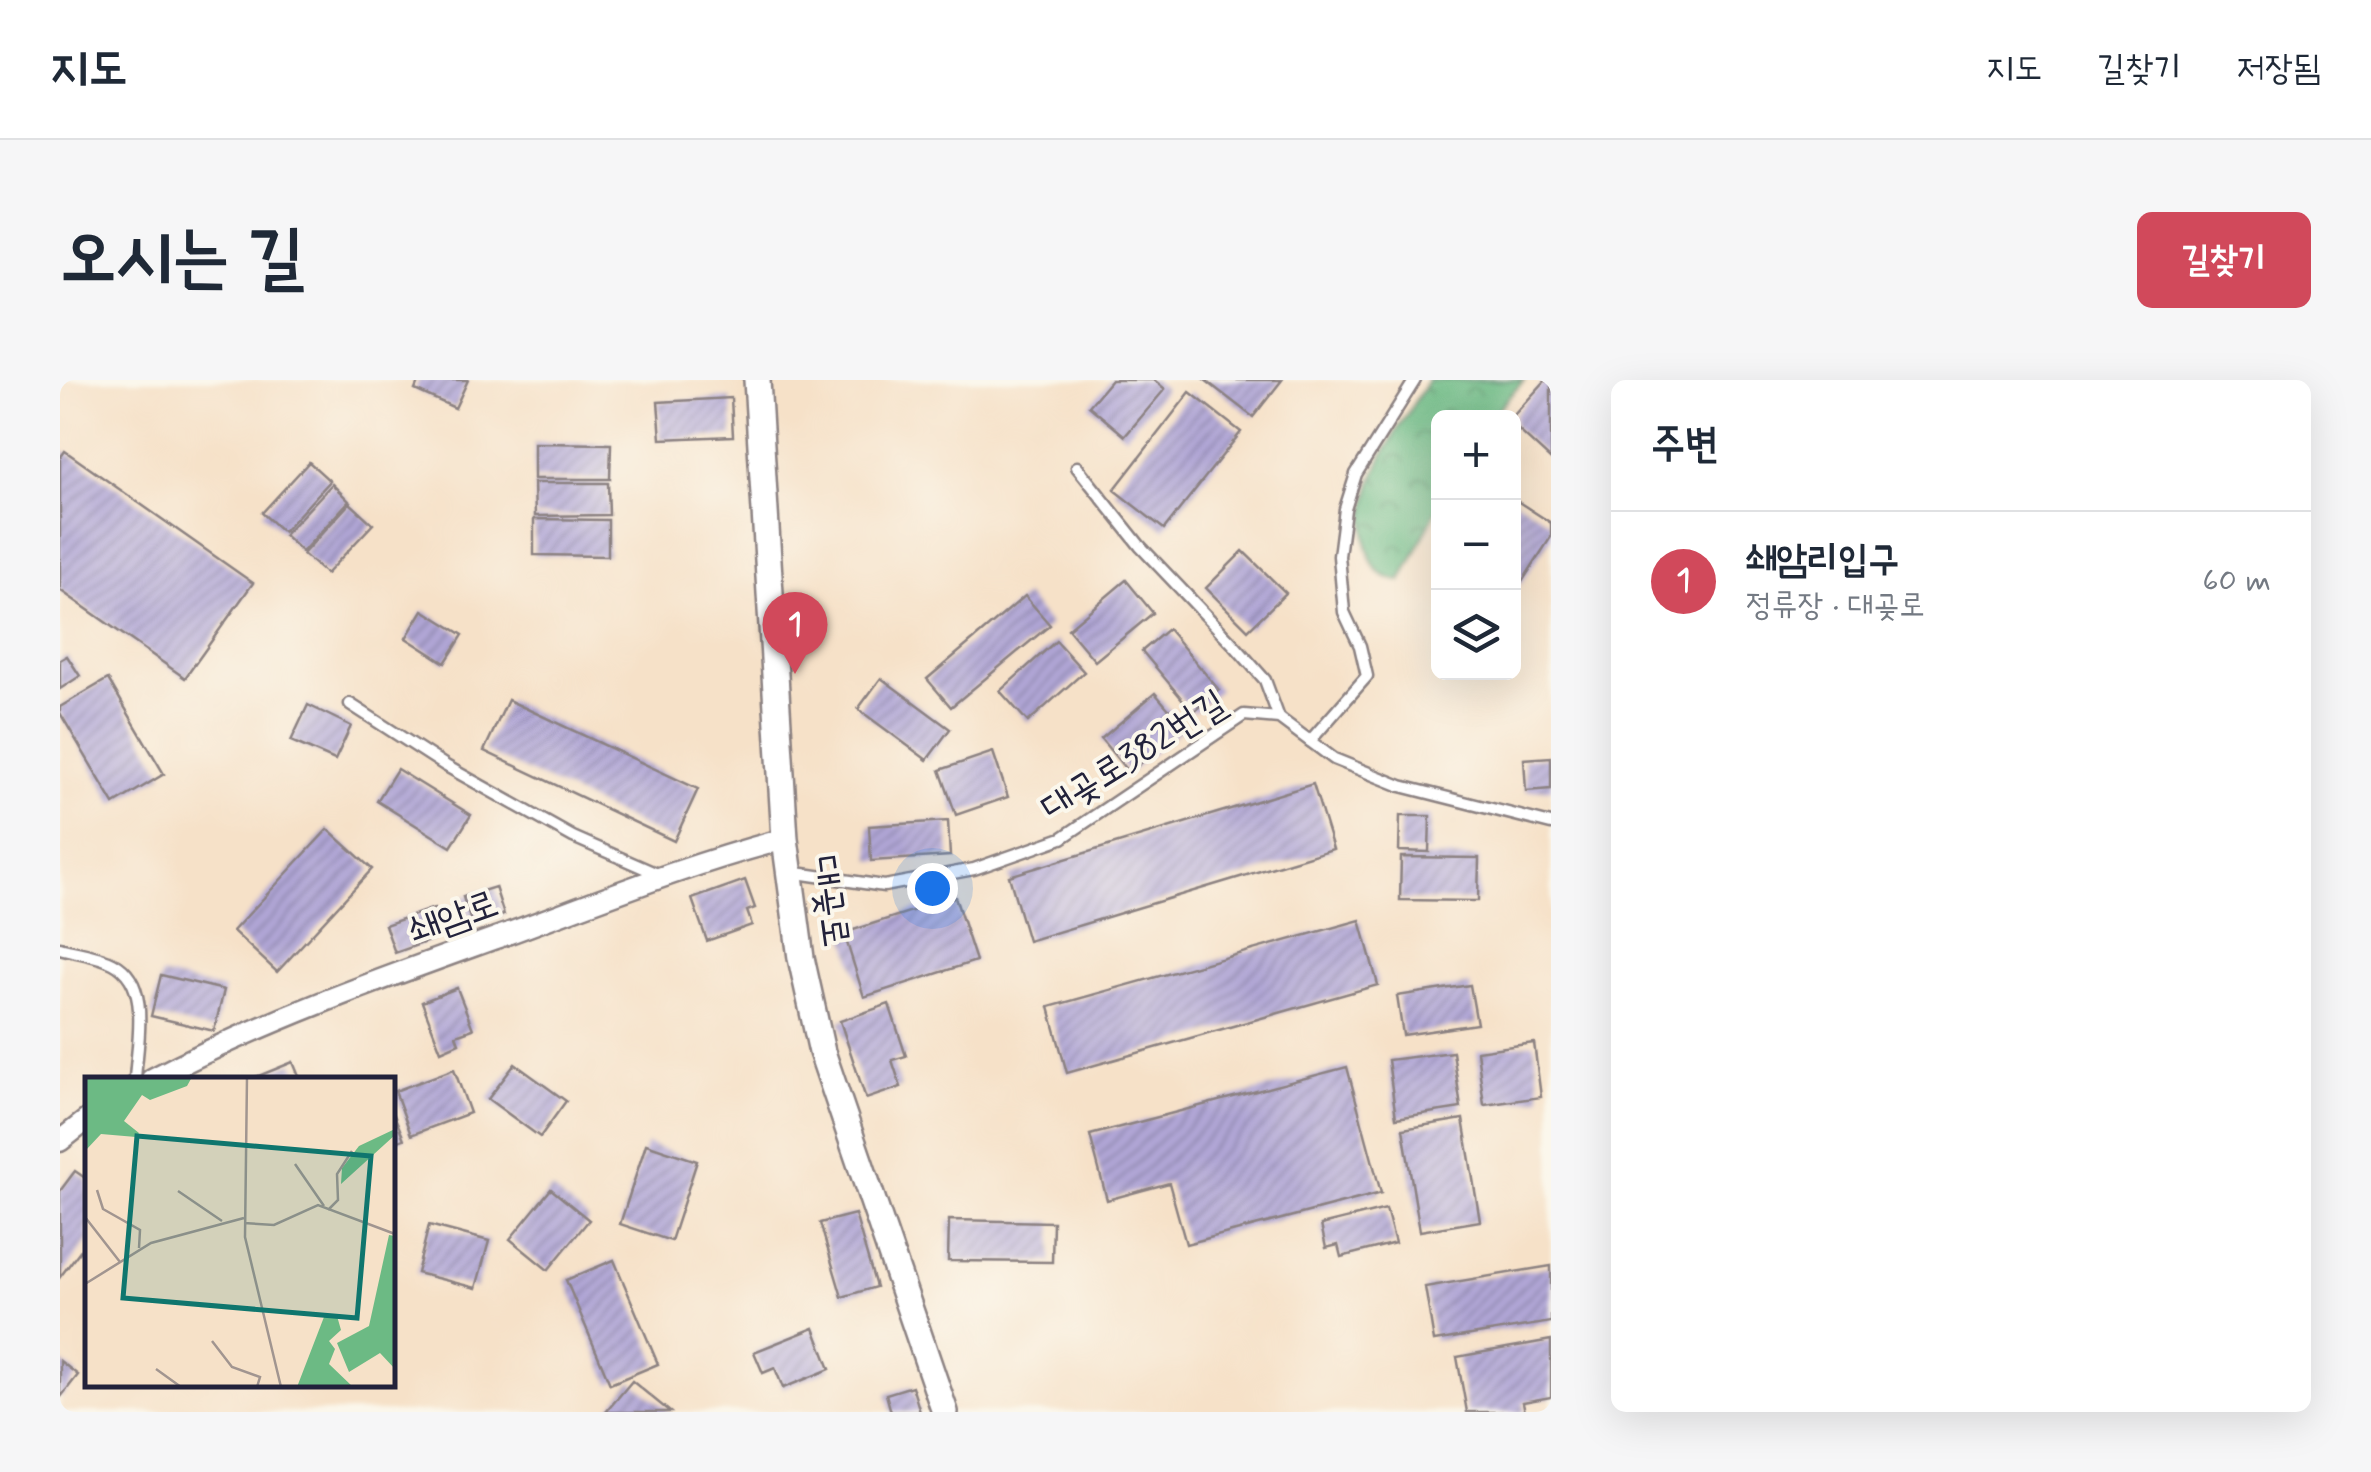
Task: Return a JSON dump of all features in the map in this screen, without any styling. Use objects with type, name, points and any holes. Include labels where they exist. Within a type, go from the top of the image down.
[{"type":"street","name":"대곶로","points":[[757,380],[785,838],[801,958],[822,1052],[945,1412]]},
{"type":"street","name":"쇄암로","points":[[158,1077],[210,1049],[305,1008],[733,852],[785,838]]},
{"type":"street","points":[[60,1141],[85,1120]]},
{"type":"lane","points":[[1310,740],[1367,676],[1360,646],[1344,612],[1339,556],[1345,508],[1356,474],[1414,380]]},
{"type":"lane","points":[[1077,468],[1140,546],[1265,680],[1279,718]]},
{"type":"lane","points":[[350,704],[446,766],[573,836],[664,877]]},
{"type":"lane","name":"대곶로382번길","points":[[789,872],[884,886],[974,870],[1062,838],[1244,715],[1279,718],[1334,759],[1401,786],[1551,824]]},
{"type":"lane","points":[[60,948],[112,962],[131,976],[138,990],[136,1077]]},
{"type":"green space","points":[[1428,380],[1524,380],[1497,410],[1431,410],[1431,521],[1401,581],[1377,570],[1367,545],[1365,522],[1373,479],[1392,438]]},
{"type":"building","points":[[419,380],[468,380],[455,408],[415,390]]},
{"type":"building","points":[[1111,380],[1154,380],[1165,389],[1125,436],[1089,406]]},
{"type":"building","points":[[1205,380],[1282,380],[1253,417]]},
{"type":"building","points":[[1546,380],[1551,380],[1551,460],[1521,432],[1519,410]]},
{"type":"building","points":[[1190,392],[1241,432],[1164,529],[1114,490]]},
{"type":"building","points":[[731,398],[733,436],[661,439],[658,402]]},
{"type":"building","points":[[534,443],[611,444],[610,479],[534,479]]},
{"type":"building","points":[[65,451],[253,583],[185,678],[60,590],[60,458]]},
{"type":"building","points":[[309,462],[330,481],[283,532],[262,513]]},
{"type":"building","points":[[534,483],[608,483],[609,515],[535,516]]},
{"type":"building","points":[[332,484],[349,501],[302,552],[284,535]]},
{"type":"building","points":[[350,503],[373,524],[326,574],[303,554]]},
{"type":"building","points":[[1521,504],[1551,523],[1551,537],[1521,583]]},
{"type":"building","points":[[534,519],[608,520],[608,556],[534,555]]},
{"type":"building","points":[[1243,551],[1286,593],[1248,630],[1206,588]]},
{"type":"building","points":[[1126,580],[1153,613],[1095,661],[1068,629]]},
{"type":"building","points":[[1025,596],[1050,625],[951,707],[927,679]]},
{"type":"building","points":[[423,610],[463,635],[445,663],[406,638]]},
{"type":"building","points":[[1168,629],[1219,690],[1193,712],[1142,651]]},
{"type":"building","points":[[1056,641],[1084,672],[1028,722],[1000,691]]},
{"type":"building","points":[[67,656],[80,676],[60,689],[60,660]]},
{"type":"building","points":[[881,678],[950,729],[927,760],[858,709]]},
{"type":"building","points":[[108,679],[164,774],[114,804],[60,713],[60,707]]},
{"type":"building","points":[[1155,693],[1184,727],[1129,773],[1101,739]]},
{"type":"building","points":[[508,700],[698,789],[674,841],[484,751]]},
{"type":"building","points":[[308,705],[351,726],[335,760],[291,741]]},
{"type":"building","points":[[993,752],[1008,797],[956,815],[940,770]]},
{"type":"building","points":[[1551,757],[1551,789],[1526,791],[1524,759]]},
{"type":"building","points":[[397,769],[471,815],[451,847],[377,801]]},
{"type":"building","points":[[1313,784],[1333,849],[1028,941],[1009,876]]},
{"type":"building","points":[[1400,816],[1430,816],[1429,852],[1399,851]]},
{"type":"building","points":[[948,821],[950,856],[871,861],[869,826]]},
{"type":"building","points":[[328,829],[372,869],[277,972],[233,931]]},
{"type":"building","points":[[1401,857],[1479,858],[1478,901],[1400,900]]},
{"type":"building","points":[[745,880],[755,908],[747,911],[752,925],[707,941],[692,899]]},
{"type":"building","points":[[495,887],[504,915],[472,925],[463,897]]},
{"type":"building","points":[[955,897],[976,961],[864,997],[844,933]]},
{"type":"building","points":[[434,908],[443,936],[395,953],[385,925]]},
{"type":"building","points":[[1360,920],[1378,985],[1067,1073],[1049,1007]]},
{"type":"building","points":[[161,975],[224,990],[214,1031],[151,1016]]},
{"type":"building","points":[[1470,985],[1477,1024],[1403,1035],[1397,996]]},
{"type":"building","points":[[457,988],[473,1029],[456,1035],[459,1043],[441,1051],[422,1002]]},
{"type":"building","points":[[889,1004],[906,1056],[892,1060],[901,1087],[866,1099],[840,1021]]},
{"type":"building","points":[[1534,1043],[1541,1097],[1484,1105],[1477,1051]]},
{"type":"building","points":[[1453,1052],[1461,1108],[1396,1118],[1388,1060]]},
{"type":"building","points":[[293,1062],[299,1077],[256,1077]]},
{"type":"building","points":[[515,1064],[566,1101],[540,1137],[488,1099]]},
{"type":"building","points":[[1347,1067],[1381,1193],[1186,1244],[1169,1183],[1107,1200],[1090,1135]]},
{"type":"building","points":[[454,1069],[470,1113],[411,1135],[395,1091]]},
{"type":"building","points":[[395,1117],[404,1139],[395,1142]]},
{"type":"building","points":[[1463,1119],[1480,1221],[1420,1231],[1403,1129]]},
{"type":"building","points":[[646,1144],[697,1161],[671,1241],[620,1224]]},
{"type":"building","points":[[75,1171],[85,1178],[85,1244],[60,1277],[60,1191]]},
{"type":"building","points":[[551,1189],[589,1220],[548,1270],[510,1239]]},
{"type":"building","points":[[1386,1209],[1395,1243],[1341,1257],[1338,1245],[1326,1248],[1321,1225]]},
{"type":"building","points":[[855,1214],[876,1287],[842,1297],[820,1223]]},
{"type":"building","points":[[949,1220],[1053,1222],[1052,1262],[948,1261]]},
{"type":"building","points":[[429,1225],[489,1241],[476,1288],[417,1273]]},
{"type":"building","points":[[614,1260],[658,1364],[610,1384],[566,1280]]},
{"type":"building","points":[[1551,1266],[1551,1322],[1434,1341],[1425,1287]]},
{"type":"building","points":[[814,1328],[830,1369],[783,1388],[775,1368],[763,1373],[754,1352]]},
{"type":"building","points":[[1551,1340],[1551,1397],[1523,1402],[1525,1412],[1467,1412],[1457,1357]]},
{"type":"building","points":[[60,1361],[78,1375],[60,1398]]},
{"type":"building","points":[[632,1381],[670,1412],[606,1412]]},
{"type":"building","points":[[912,1386],[920,1412],[891,1412],[886,1394]]},
{"type":"place","name":"쇄암리입구","points":[[795,674]]}]
